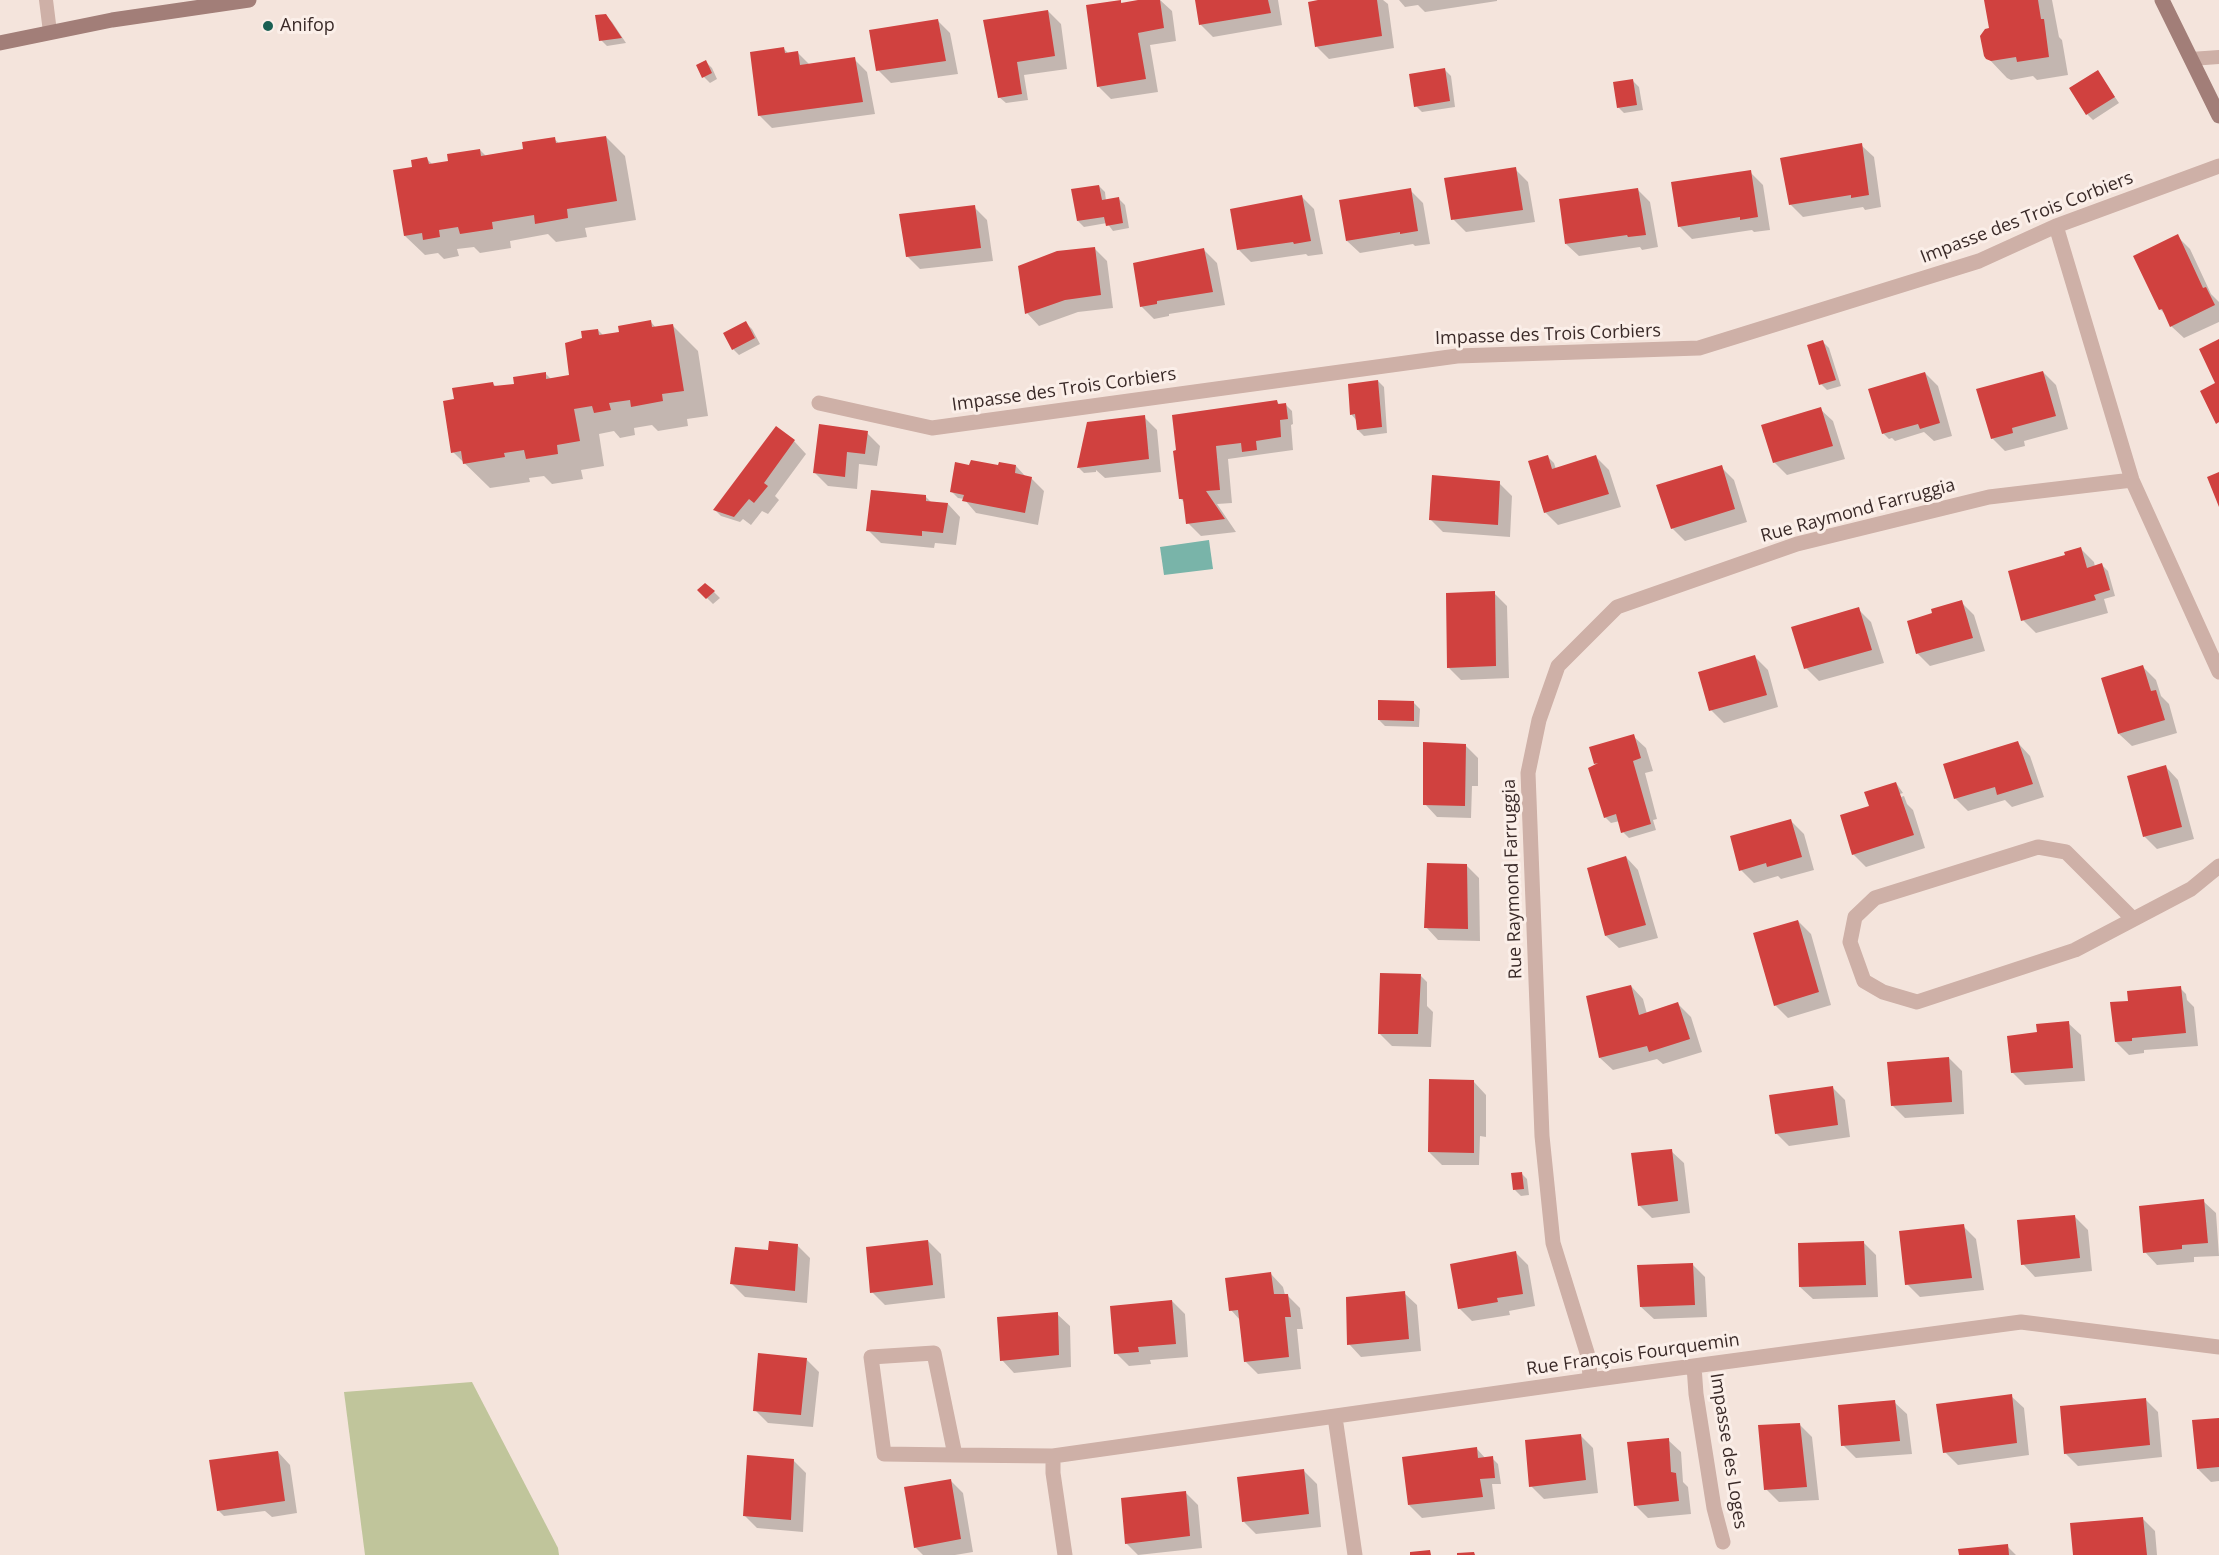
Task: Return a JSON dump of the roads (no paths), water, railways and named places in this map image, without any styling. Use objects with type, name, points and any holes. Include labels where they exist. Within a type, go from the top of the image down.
[{"type":"street","points":[[0,43],[112,20],[228,1],[249,0]]},
{"type":"street","points":[[2162,0],[2219,116]]},
{"type":"street","name":"Impasse des Trois Corbiers","points":[[819,404],[932,428],[1457,356],[1699,348],[1979,261],[2056,226],[2219,166]]},
{"type":"street","points":[[2056,226],[2132,480],[2219,672]]},
{"type":"street","name":"Rue Raymond Farruggia","points":[[1590,1380],[1589,1359],[1553,1243],[1542,1136],[1528,773],[1539,720],[1558,666],[1617,607],[1797,544],[1989,497],[2132,480]]},
{"type":"street","points":[[2132,918],[2066,852],[2038,847],[1875,898],[1855,917],[1850,942],[1864,981],[1883,992],[1917,1002],[2075,950],[2191,889],[2219,866]]},
{"type":"street","name":"Rue François Fourquemin","points":[[955,1455],[934,1353],[871,1357],[884,1454],[955,1455],[1053,1456],[2021,1322],[2219,1347]]},
{"type":"street","name":"Impasse des Loges","points":[[1694,1366],[1696,1394],[1714,1508],[1723,1542]]},
{"type":"street","points":[[1335,1417],[1355,1555]]},
{"type":"street","points":[[1053,1456],[1053,1473],[1065,1555]]},
{"type":"lane","points":[[46,0],[50,32]]},
{"type":"lane","points":[[2191,59],[2219,57]]},
{"type":"water","points":[[1209,540],[1213,569],[1164,575],[1160,547]]},
{"type":"place","name":"Anifop","points":[[268,26]]}]
